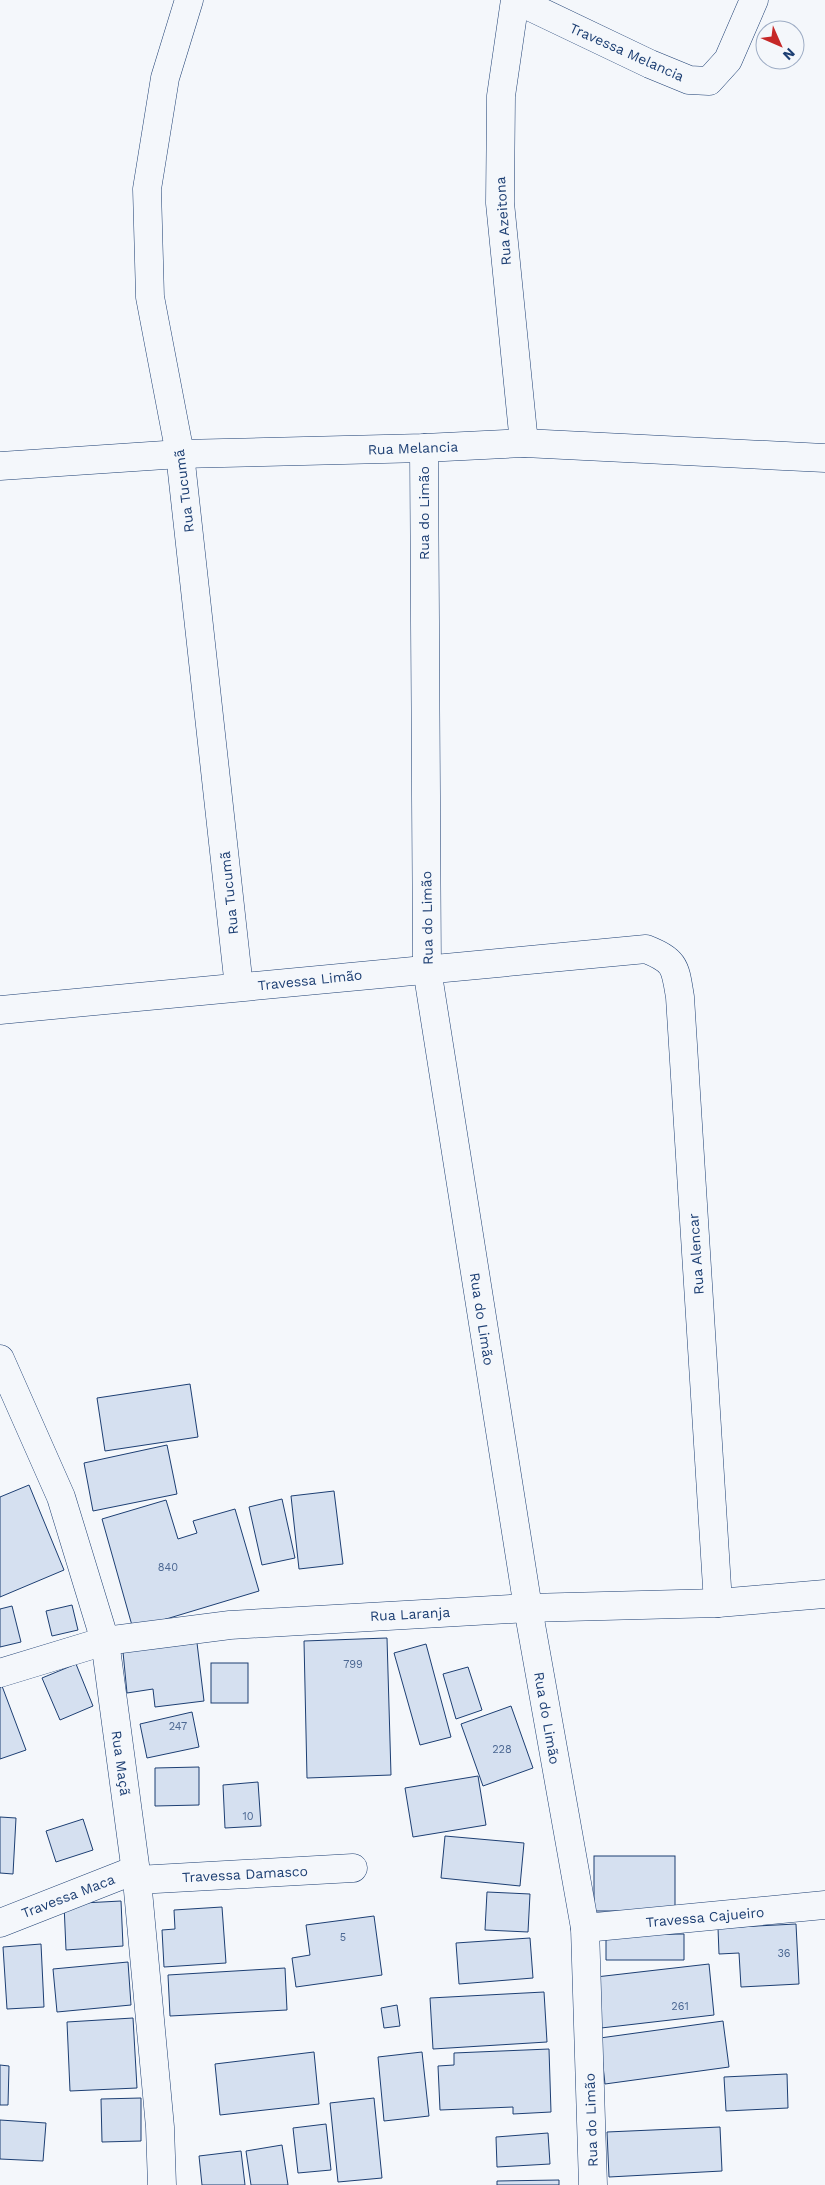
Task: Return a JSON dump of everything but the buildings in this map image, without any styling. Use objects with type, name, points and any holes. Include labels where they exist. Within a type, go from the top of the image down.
[{"type":"street","name":"Rua Tucumã","points":[[189,0],[164,78],[147,189],[150,297],[180,454],[239,987]]},
{"type":"street","name":"Travessa Melancia","points":[[516,0],[650,64],[689,80],[709,81],[728,60],[754,0]]},
{"type":"street","name":"Rua Azeitona","points":[[516,0],[501,96],[500,203],[524,442]]},
{"type":"street","name":"Rua Melancia","points":[[0,466],[180,454],[424,448],[524,442],[825,458]]},
{"type":"street","name":"Rua do Limão","points":[[424,448],[427,969],[528,1608],[585,1928],[593,2185]]},
{"type":"street","name":"Rua Alencar","points":[[620,952],[646,949],[665,957],[676,969],[680,997],[718,1603]]},
{"type":"street","name":"Travessa Limão","points":[[0,1010],[620,952]]},
{"type":"street","name":"Rua Maçã","points":[[0,1360],[61,1497],[104,1641],[136,1875],[160,2127],[162,2185]]},
{"type":"street","name":"Rua Laranja","points":[[0,1673],[104,1641],[230,1625],[528,1608],[718,1603],[825,1594]]},
{"type":"street","name":"Travessa Damasco","points":[[136,1875],[353,1868]]},
{"type":"street","name":"Travessa Maca","points":[[0,1923],[136,1875]]},
{"type":"street","name":"Travessa Cajueiro","points":[[585,1928],[825,1905]]}]
